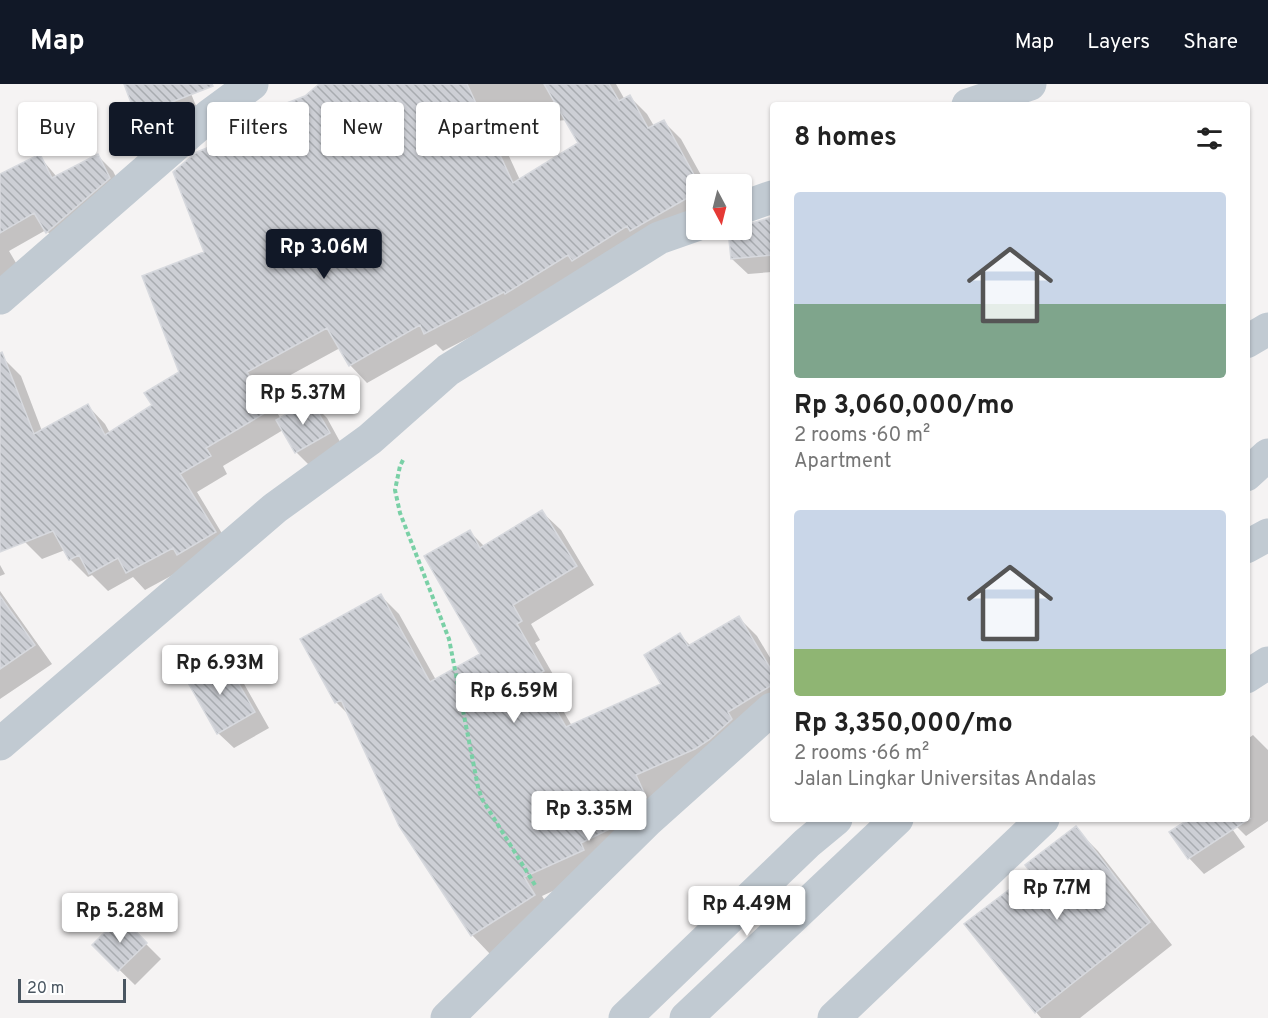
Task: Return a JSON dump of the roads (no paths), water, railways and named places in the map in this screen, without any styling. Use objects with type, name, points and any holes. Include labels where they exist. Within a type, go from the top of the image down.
[{"type":"street","points":[[0,298],[210,115],[252,84]]},
{"type":"street","points":[[977,102],[1030,84]]},
{"type":"street","points":[[752,204],[770,198]]},
{"type":"street","points":[[0,744],[275,508],[370,439],[448,370],[659,238],[686,229]]},
{"type":"street","points":[[1250,340],[1268,329]]},
{"type":"street","points":[[1250,472],[1268,456]]},
{"type":"street","points":[[1250,545],[1268,535]]},
{"type":"street","points":[[1250,674],[1268,663]]},
{"type":"street","points":[[447,1018],[646,821],[770,711]]},
{"type":"street","points":[[625,1018],[807,843],[832,822]]},
{"type":"street","points":[[686,1018],[894,822]]},
{"type":"street","points":[[834,1018],[1040,822]]}]
